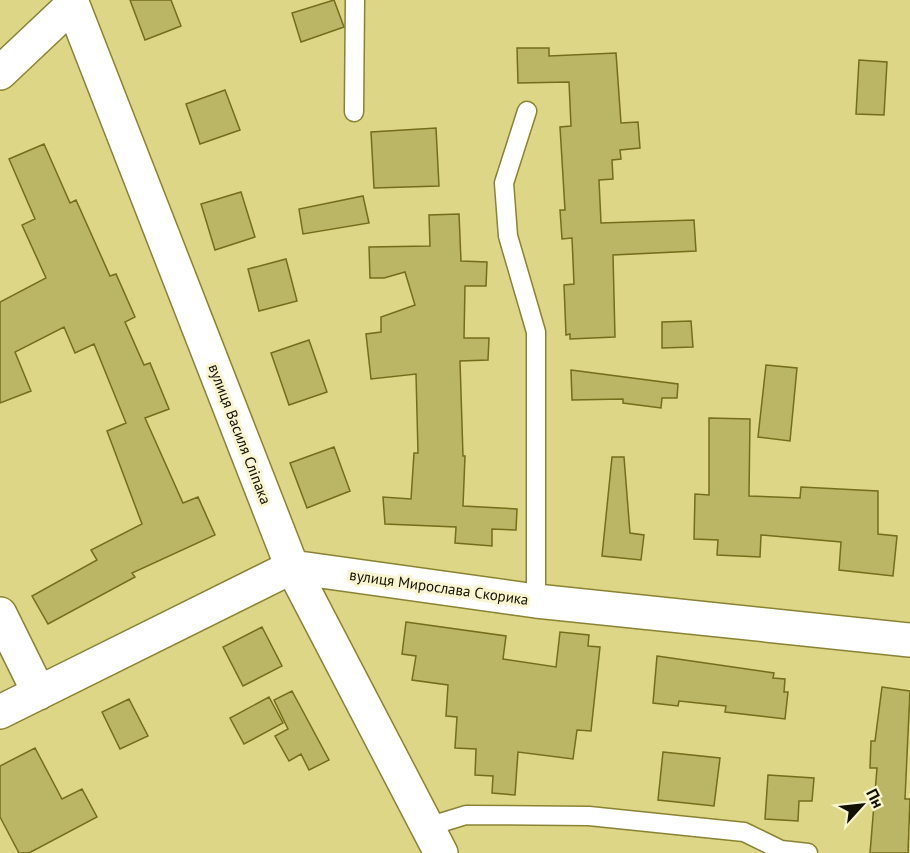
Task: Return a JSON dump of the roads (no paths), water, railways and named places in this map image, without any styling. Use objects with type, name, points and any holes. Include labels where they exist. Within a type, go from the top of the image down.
[{"type":"street","points":[[0,73],[72,2]]},
{"type":"street","name":"вулиця Василя Сліпака","points":[[72,2],[292,567],[434,840]]},
{"type":"street","points":[[0,712],[292,567]]},
{"type":"street","name":"вулиця Мирослава Скорика","points":[[292,567],[536,600],[910,640]]},
{"type":"street","points":[[0,614],[39,693]]},
{"type":"lane","points":[[354,112],[355,0]]},
{"type":"lane","points":[[527,111],[504,183],[507,236],[536,332],[536,600]]},
{"type":"lane","points":[[434,840],[466,815],[589,816],[744,832],[781,850],[808,853]]}]
